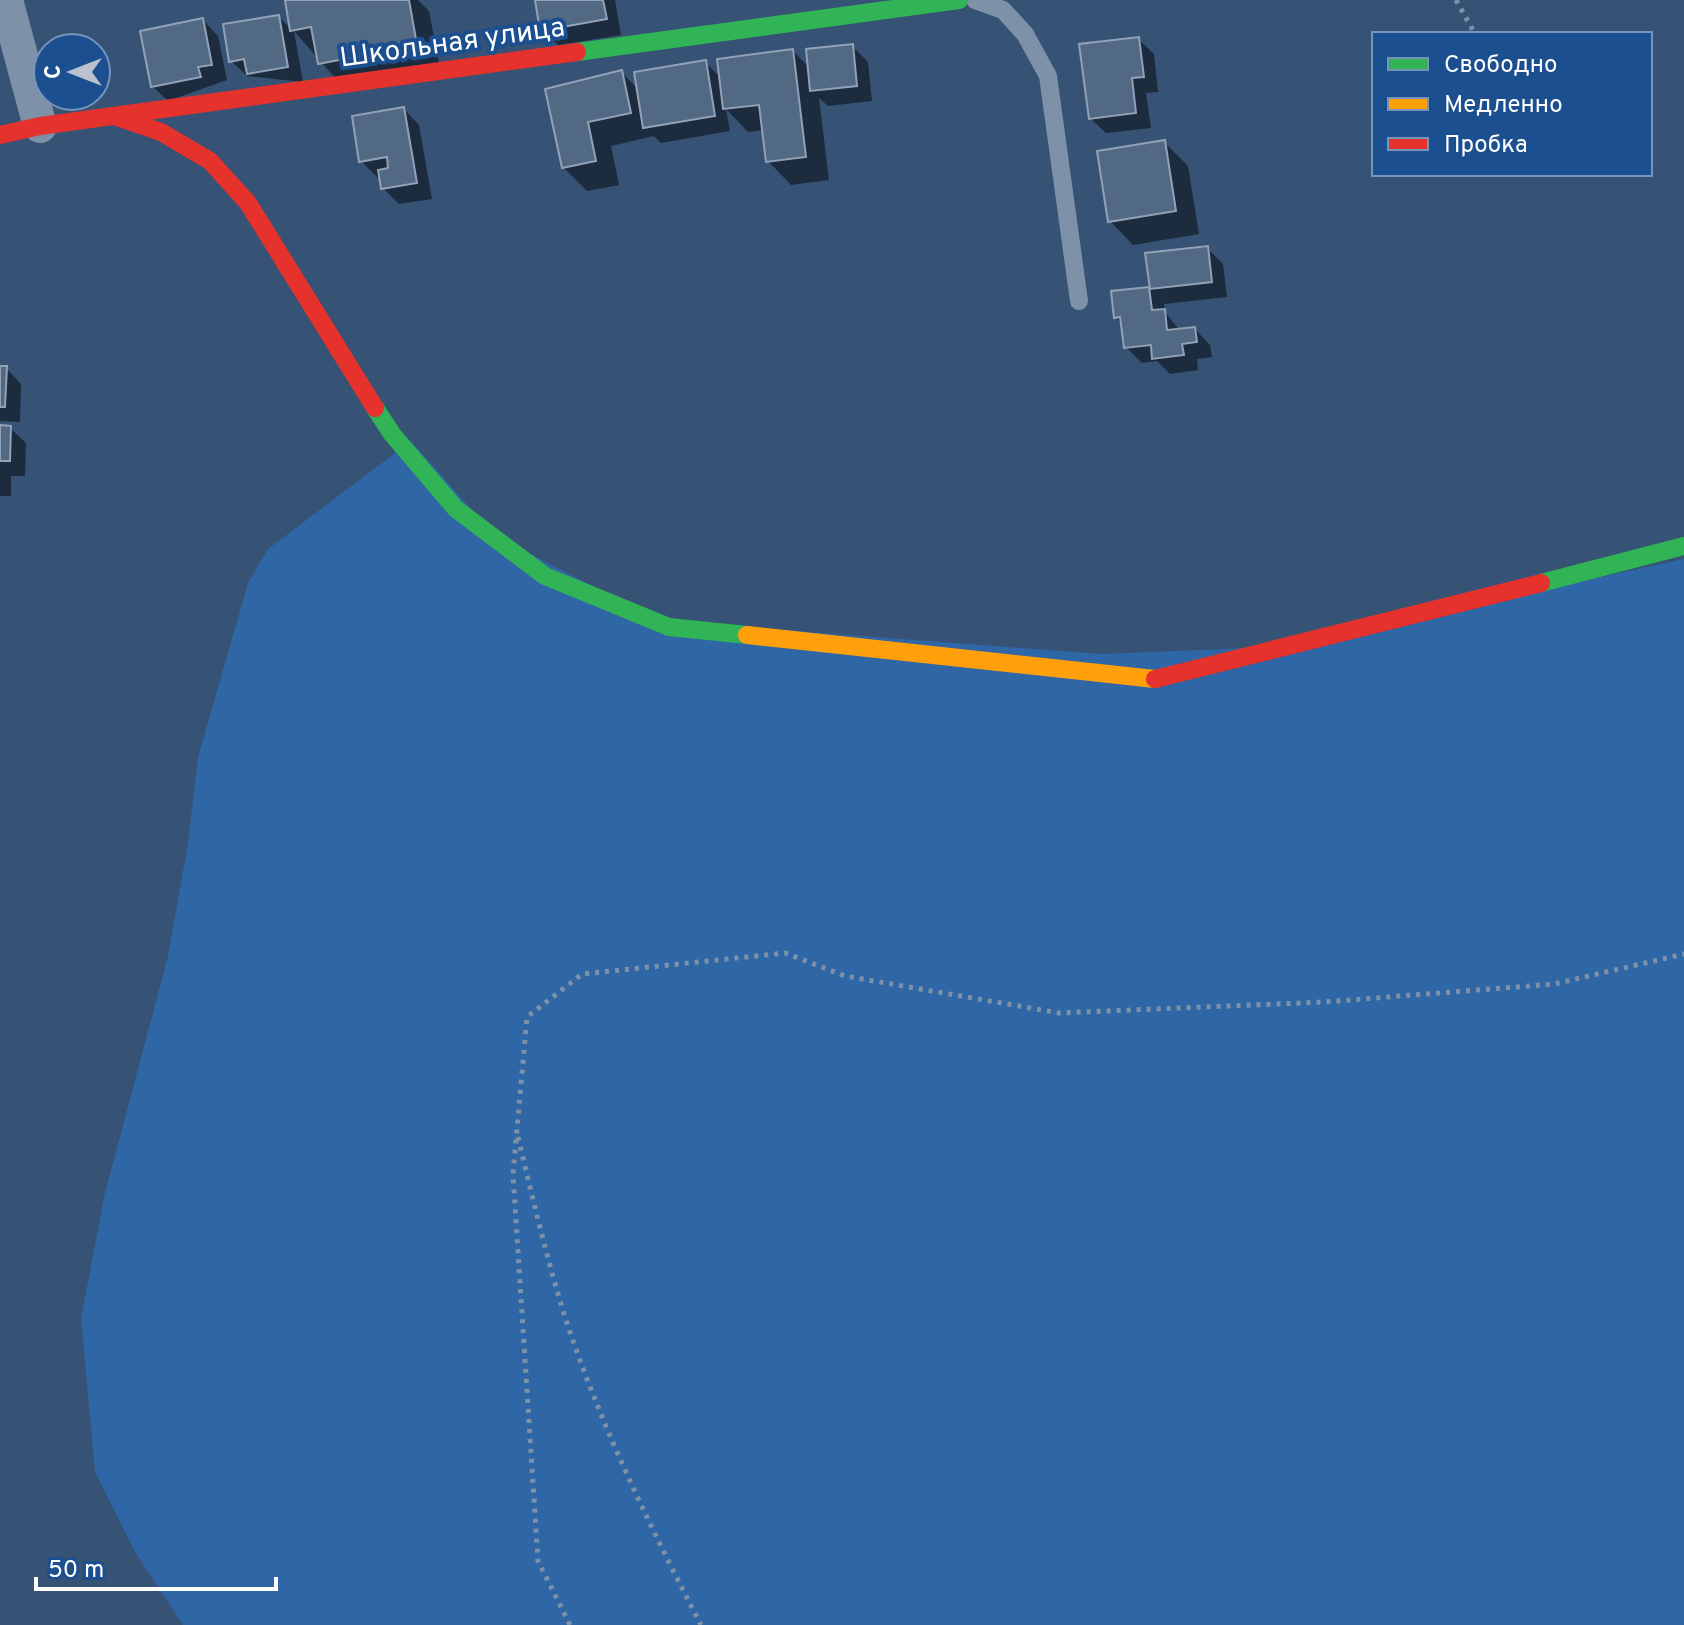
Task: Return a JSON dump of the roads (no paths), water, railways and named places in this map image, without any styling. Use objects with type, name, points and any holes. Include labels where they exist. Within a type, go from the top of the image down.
[{"type":"street","points":[[6,0],[40,126]]},
{"type":"street","name":"Школьная улица","points":[[0,135],[40,126],[959,0]]},
{"type":"street","points":[[114,116],[161,132],[210,161],[248,203],[392,434],[456,509],[545,576],[669,627],[1162,680],[1684,546]]},
{"type":"lane","points":[[975,0],[1003,10],[1025,34],[1048,76],[1079,301]]}]
